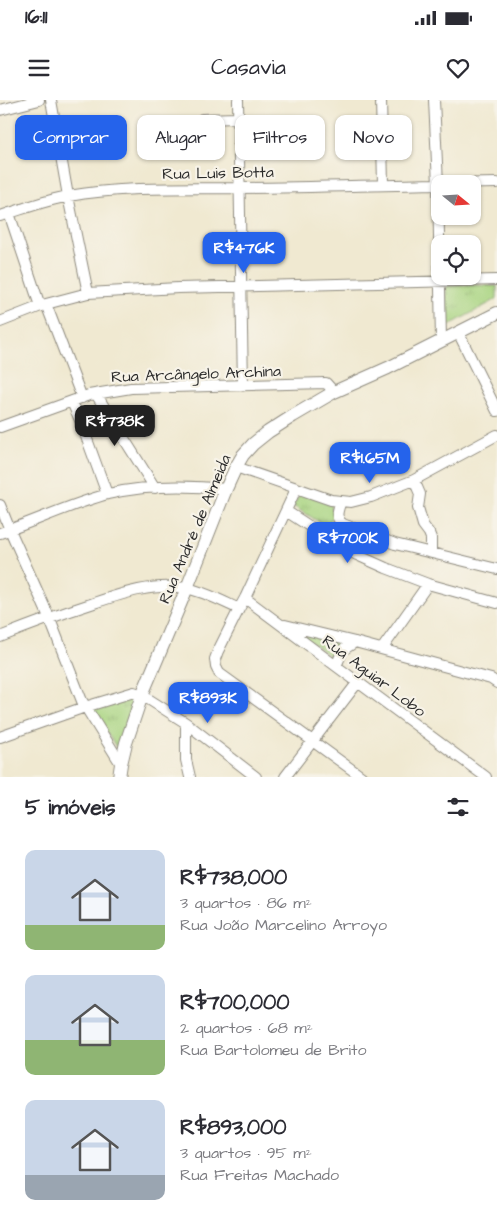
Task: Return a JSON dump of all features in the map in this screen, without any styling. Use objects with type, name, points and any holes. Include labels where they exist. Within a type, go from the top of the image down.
[{"type":"main road","name":"Rua André de Almeida","points":[[119,777],[133,720],[142,694],[226,489],[243,455],[268,432],[334,392],[388,368],[497,313]]},
{"type":"street","points":[[0,110],[39,100]]},
{"type":"street","points":[[51,100],[88,293]]},
{"type":"street","points":[[238,100],[238,115]]},
{"type":"street","points":[[380,100],[382,184]]},
{"type":"street","points":[[434,100],[439,175]]},
{"type":"street","points":[[239,160],[243,386]]},
{"type":"street","name":"Rua Luis Botta","points":[[481,183],[497,182]]},
{"type":"street","name":"Rua Luis Botta","points":[[4,215],[68,196],[128,189],[431,184]]},
{"type":"street","points":[[4,215],[82,398]]},
{"type":"street","points":[[481,281],[497,280]]},
{"type":"street","points":[[0,322],[43,305],[88,293],[242,286],[431,282]]},
{"type":"street","points":[[440,285],[440,341]]},
{"type":"street","points":[[458,332],[497,411]]},
{"type":"street","name":"Rua Arcângelo Archina","points":[[0,427],[82,398],[131,388],[326,384],[334,392]]},
{"type":"street","points":[[96,394],[155,488]]},
{"type":"street","points":[[72,402],[107,494]]},
{"type":"street","points":[[236,467],[331,500],[351,502],[371,497],[414,480],[497,435]]},
{"type":"street","points":[[414,480],[420,494],[418,512],[425,529],[430,535],[430,552]]},
{"type":"street","points":[[5,532],[107,494],[155,488],[200,486],[226,489]]},
{"type":"street","points":[[296,489],[218,651],[215,659],[216,667],[219,673],[362,777]]},
{"type":"street","points":[[341,501],[337,518],[343,524],[395,544],[497,569]]},
{"type":"street","points":[[0,505],[5,532],[49,617],[82,701],[121,764]]},
{"type":"street","points":[[286,511],[357,555],[428,584],[497,603]]},
{"type":"street","points":[[382,649],[428,584]]},
{"type":"street","points":[[0,637],[49,617],[137,590],[168,587],[187,588],[239,608]]},
{"type":"street","name":"Rua Aguiar Lobo","points":[[245,598],[486,777]]},
{"type":"street","points":[[279,623],[382,649],[494,681]]},
{"type":"street","points":[[336,666],[344,650],[355,642]]},
{"type":"street","points":[[285,777],[358,682]]},
{"type":"street","points":[[0,737],[85,706],[134,692],[142,694],[186,723],[256,777]]},
{"type":"street","points":[[186,723],[186,760],[190,777]]},
{"type":"green space","points":[[446,286],[497,286],[497,299],[446,327]]},
{"type":"green space","points":[[301,492],[331,502],[333,517],[326,526],[293,506]]},
{"type":"green space","points":[[293,629],[346,642],[336,661]]},
{"type":"green space","points":[[136,696],[120,753],[91,708]]}]
